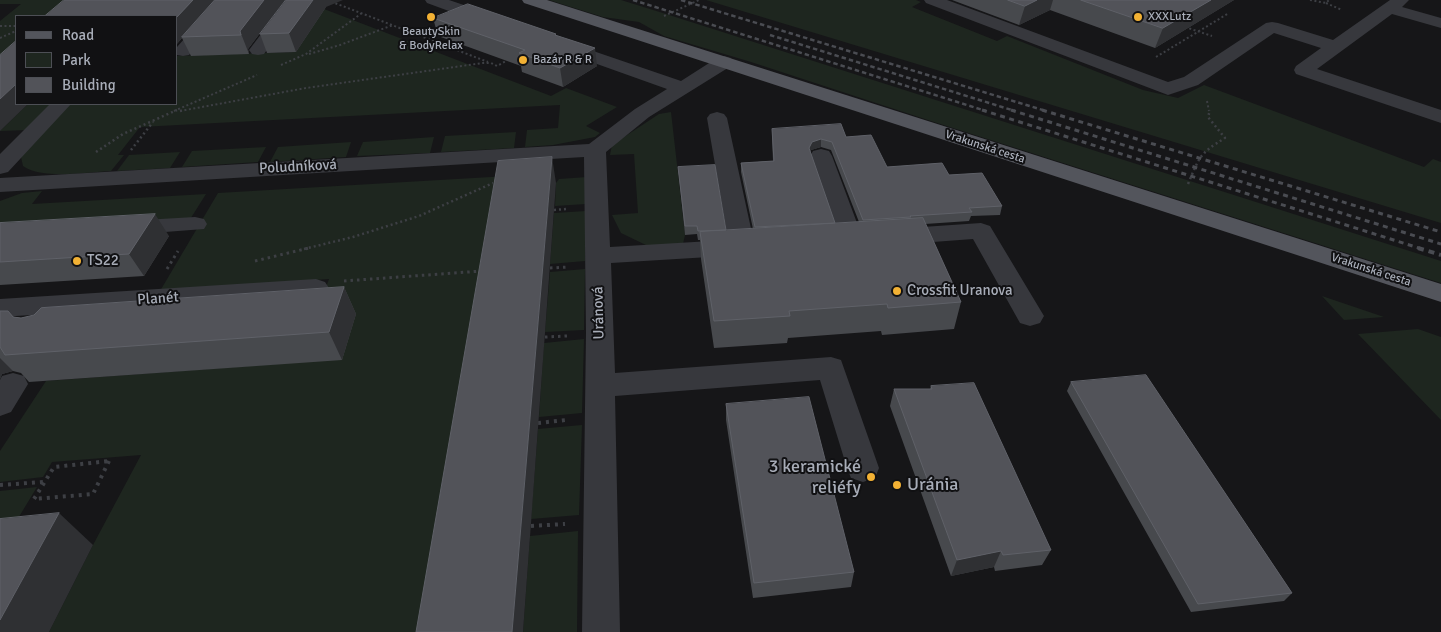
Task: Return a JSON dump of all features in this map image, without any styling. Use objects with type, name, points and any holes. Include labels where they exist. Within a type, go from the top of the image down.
[{"type":"main road","name":"Vrakunská cesta","points":[[530,0],[1441,292]]},
{"type":"street","points":[[183,51],[228,0]]},
{"type":"street","points":[[258,50],[295,0]]},
{"type":"street","points":[[433,0],[511,28]]},
{"type":"street","points":[[932,0],[1168,89],[1191,81],[1272,27],[1335,47]]},
{"type":"street","points":[[1441,23],[1395,4],[1303,70],[1441,117]]},
{"type":"street","points":[[546,40],[683,88]]},
{"type":"street","points":[[595,150],[642,113],[724,62]]},
{"type":"street","points":[[0,167],[60,105]]},
{"type":"street","points":[[598,256],[752,246],[717,118]]},
{"type":"street","name":"Poludníková","points":[[0,185],[595,150]]},
{"type":"street","name":"Uránová","points":[[595,150],[598,256],[600,632]]},
{"type":"street","points":[[821,156],[841,240],[981,231],[1030,316]]},
{"type":"street","points":[[107,229],[195,224]]},
{"type":"street","name":"Planét","points":[[0,308],[326,285]]},
{"type":"street","points":[[52,328],[68,304]]},
{"type":"street","points":[[599,386],[831,368],[863,468]]},
{"type":"path","points":[[327,0],[497,66],[506,61]]},
{"type":"path","points":[[668,14],[699,0]]},
{"type":"path","points":[[1310,0],[1326,3],[1329,0]]},
{"type":"path","points":[[1127,73],[1229,13]]},
{"type":"path","points":[[306,54],[340,45],[393,25]]},
{"type":"path","points":[[1181,25],[1188,28]]},
{"type":"path","points":[[0,26],[15,26]]},
{"type":"path","points":[[0,38],[15,30]]},
{"type":"path","points":[[173,112],[306,88],[491,63]]},
{"type":"path","points":[[1185,83],[1204,97],[1210,109],[1208,117],[1225,138],[1204,150],[1189,182]]},
{"type":"path","points":[[54,182],[123,134],[153,121],[127,155]]},
{"type":"path","points":[[250,263],[353,237],[418,216],[495,182]]},
{"type":"path","points":[[326,285],[490,270]]},
{"type":"path","points":[[110,461],[93,494],[34,500],[44,482],[54,467],[110,461]]},
{"type":"path","points":[[0,485],[44,482]]},
{"type":"green space","points":[[0,0],[93,0],[76,15],[15,15],[15,71],[0,84],[0,21],[21,4],[0,4]]},
{"type":"green space","points":[[549,0],[621,0],[666,14],[1441,261],[1441,283],[751,62],[664,36],[639,22],[603,17]]},
{"type":"green space","points":[[706,0],[916,0],[921,2],[912,7],[997,41],[1007,36],[1143,90],[1178,98],[1204,85],[1424,167],[1433,159],[1441,162],[1441,223]]},
{"type":"green space","points":[[324,9],[551,96],[566,88],[617,107],[586,126],[600,133],[595,137],[553,145],[525,147],[527,130],[558,128],[560,105],[140,127],[118,155],[124,155],[111,171],[54,174],[42,173],[23,166],[21,157],[24,152],[68,105],[178,105],[178,56],[296,52]]},
{"type":"green space","points":[[27,105],[53,105],[28,130],[0,131]]},
{"type":"green space","points":[[671,112],[685,235],[683,244],[648,246],[621,233],[612,215],[638,213],[634,154],[610,155],[612,145],[659,114]]},
{"type":"green space","points":[[516,132],[514,148],[441,152],[445,136]]},
{"type":"green space","points":[[434,137],[430,153],[357,156],[363,142]]},
{"type":"green space","points":[[351,142],[346,157],[270,162],[278,147]]},
{"type":"green space","points":[[266,147],[258,162],[182,167],[192,151]]},
{"type":"green space","points":[[180,152],[170,168],[117,171],[129,155]]},
{"type":"green space","points":[[525,175],[434,632],[49,632],[141,455],[52,462],[43,477],[0,482],[0,451],[46,381],[342,359],[325,290],[329,279],[160,291],[218,193]]},
{"type":"green space","points":[[587,177],[586,204],[555,206],[556,183],[559,179]]},
{"type":"green space","points":[[42,191],[32,204],[206,194],[189,221],[0,232],[0,201],[22,193]]},
{"type":"green space","points":[[586,211],[585,261],[550,264],[554,213]]},
{"type":"green space","points":[[585,269],[584,330],[545,332],[550,272]]},
{"type":"green space","points":[[1322,296],[1384,317],[1344,320]]},
{"type":"green space","points":[[1418,329],[1441,337],[1441,420],[1358,334]]},
{"type":"green space","points":[[584,339],[582,413],[539,417],[544,343]]},
{"type":"green space","points":[[582,425],[579,515],[531,519],[538,429]]},
{"type":"green space","points":[[37,487],[11,530],[0,531],[0,491]]},
{"type":"green space","points":[[578,531],[577,632],[523,632],[530,536]]},
{"type":"building","points":[[64,0],[193,0],[178,16],[46,15]]},
{"type":"building","points":[[215,0],[264,0],[240,31],[241,35],[182,37]]},
{"type":"building","points":[[286,0],[313,0],[289,33],[260,34]]},
{"type":"building","points":[[1008,0],[1037,0],[1025,6]]},
{"type":"building","points":[[1081,0],[1211,0],[1163,28]]},
{"type":"building","points":[[468,4],[595,48],[560,68],[519,53],[525,50],[433,18]]},
{"type":"building","points":[[15,42],[15,85],[0,99],[0,55]]},
{"type":"building","points":[[841,124],[846,137],[871,135],[887,167],[942,163],[949,175],[982,173],[1002,206],[969,208],[972,212],[863,220],[832,142],[821,139],[812,142],[809,148],[835,223],[755,227],[741,163],[774,161],[772,129]]},
{"type":"building","points":[[552,157],[512,632],[416,632],[498,161]]},
{"type":"building","points":[[715,165],[726,230],[698,231],[697,226],[685,226],[678,167]]},
{"type":"building","points":[[155,214],[129,254],[0,262],[0,223]]},
{"type":"building","points":[[923,218],[961,302],[888,308],[887,304],[789,311],[790,316],[714,321],[700,232]]},
{"type":"building","points":[[344,287],[329,332],[5,355],[0,347],[0,311],[8,311],[13,317],[21,318],[34,315],[41,308]]},
{"type":"building","points":[[1146,375],[1292,593],[1198,604],[1071,382]]},
{"type":"building","points":[[974,383],[1051,550],[1003,555],[1001,551],[957,560],[894,389],[932,389],[931,386]]},
{"type":"building","points":[[809,397],[854,572],[754,583],[726,404]]},
{"type":"building","points":[[59,513],[0,620],[0,519]]},
{"type":"railway","points":[[633,0],[986,111]]},
{"type":"railway","points":[[681,0],[1046,111]]},
{"type":"railway","points":[[770,35],[1015,111]]},
{"type":"railway","points":[[982,110],[1422,249]]},
{"type":"railway","points":[[1011,110],[1441,244]]},
{"type":"railway","points":[[1042,110],[1441,232]]},
{"type":"railway","points":[[1418,248],[1441,255]]},
{"type":"place","name":"BeautySkin & BodyRelax","points":[[431,17]]},
{"type":"place","name":"XXXLutz","points":[[1138,17]]},
{"type":"place","name":"Bazár R & R","points":[[523,60]]},
{"type":"place","name":"TS22","points":[[77,261]]},
{"type":"place","name":"Crossfit Uranova","points":[[897,291]]},
{"type":"place","name":"3 keramické reliéfy","points":[[871,477]]},
{"type":"place","name":"Uránia","points":[[897,485]]}]
